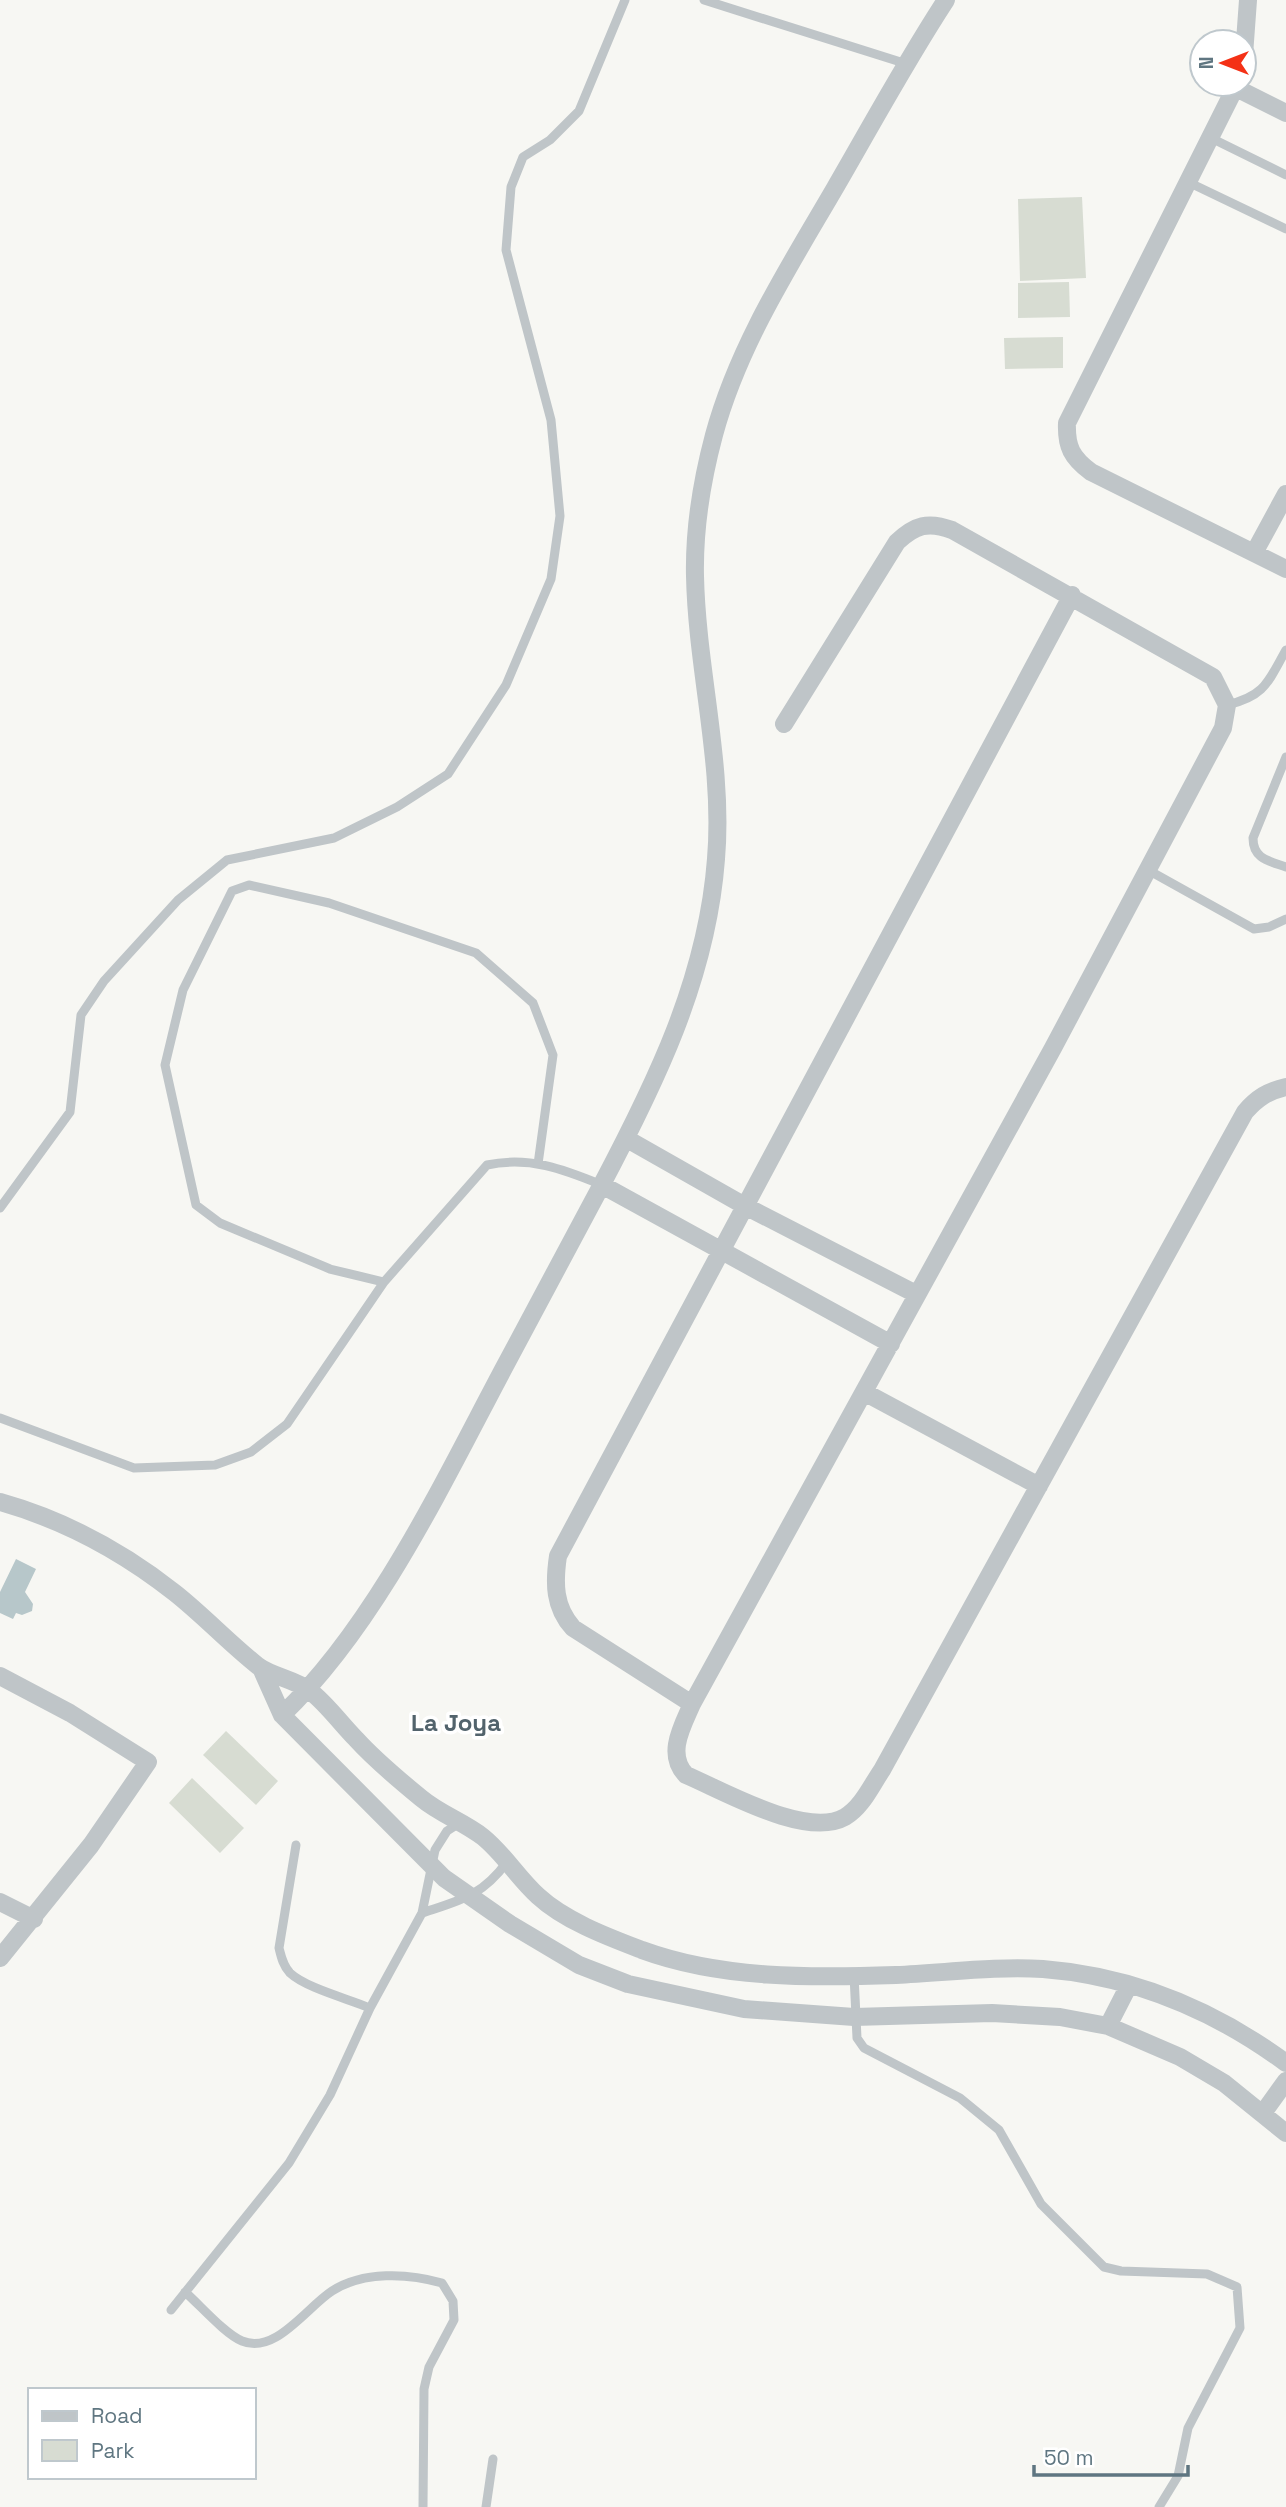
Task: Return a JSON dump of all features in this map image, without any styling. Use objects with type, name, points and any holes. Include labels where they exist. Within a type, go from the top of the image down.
[{"type":"street","points":[[282,1715],[309,1690],[391,1571],[449,1470],[626,1139],[662,1066],[690,994],[707,929],[716,861],[719,808],[695,575],[697,516],[714,434],[736,369],[774,293],[946,0]]},
{"type":"street","points":[[1246,28],[1248,0]]},
{"type":"street","points":[[1230,98],[1067,423],[1066,439],[1070,453],[1091,472],[1286,569]]},
{"type":"street","points":[[1258,98],[1286,113]]},
{"type":"street","points":[[1254,553],[1286,494]]},
{"type":"street","points":[[785,724],[897,542],[910,529],[937,524],[1072,595],[1213,677],[1227,705],[1223,728],[1148,870],[692,1704],[675,1754],[678,1767],[686,1775],[793,1820],[833,1822],[857,1807],[882,1770],[1245,1112],[1255,1100],[1272,1090],[1286,1087]]},
{"type":"street","points":[[692,1704],[573,1628],[563,1617],[556,1599],[558,1556],[1072,595]]},
{"type":"street","points":[[626,1139],[745,1206],[916,1294]]},
{"type":"street","points":[[601,1185],[891,1344]]},
{"type":"street","points":[[864,1392],[1039,1486]]},
{"type":"street","points":[[0,1502],[72,1529],[127,1558],[176,1594],[261,1668],[309,1690],[359,1743],[418,1796],[458,1824],[480,1835],[549,1905],[641,1950],[697,1967],[801,1975],[1041,1969],[1083,1974],[1157,1992],[1227,2023],[1286,2063]]},
{"type":"street","points":[[261,1668],[282,1715],[416,1846],[430,1864],[470,1898],[579,1965],[628,1984],[744,2009],[854,2017],[992,2013],[1060,2017],[1108,2026],[1180,2057],[1224,2083],[1286,2133]]},
{"type":"street","points":[[0,1676],[71,1713],[148,1762],[91,1845],[0,1958]]},
{"type":"street","points":[[0,1902],[34,1919]]},
{"type":"street","points":[[1108,2026],[1129,1984]]},
{"type":"street","points":[[1263,2113],[1286,2081]]},
{"type":"lane","points":[[0,1208],[70,1112],[81,1015],[104,981],[178,900],[227,860],[334,838],[397,807],[448,774],[506,685],[551,579],[560,516],[551,420],[506,250],[510,187],[523,157],[550,140],[579,111],[625,0]]},
{"type":"lane","points":[[704,0],[907,64]]},
{"type":"lane","points":[[1210,138],[1286,174]]},
{"type":"lane","points":[[1188,182],[1286,229]]},
{"type":"lane","points":[[1227,705],[1251,699],[1264,689],[1286,650]]},
{"type":"lane","points":[[1286,757],[1253,838],[1253,849],[1260,858],[1286,867]]},
{"type":"lane","points":[[1148,870],[1254,929],[1269,927],[1286,919]]},
{"type":"lane","points":[[384,1282],[330,1269],[220,1223],[197,1205],[165,1065],[183,990],[232,891],[249,885],[329,903],[475,953],[533,1003],[553,1055],[538,1164]]},
{"type":"lane","points":[[0,1418],[134,1468],[215,1465],[251,1452],[287,1424],[384,1282],[487,1165],[510,1160],[554,1166],[601,1185]]},
{"type":"lane","points":[[171,2310],[289,2163],[330,2095],[370,2008],[422,1913],[430,1864],[440,1840],[458,1824]]},
{"type":"lane","points":[[296,1845],[279,1948],[282,1961],[288,1972],[300,1980],[370,2008]]},
{"type":"lane","points":[[422,1913],[470,1898],[493,1881],[507,1862]]},
{"type":"lane","points":[[854,1975],[854,2017],[857,2038],[864,2048],[960,2098],[999,2130],[1041,2204],[1104,2267],[1121,2271],[1208,2274],[1237,2287],[1240,2328],[1188,2428],[1178,2476],[1159,2507]]},
{"type":"lane","points":[[185,2292],[241,2341],[255,2344],[280,2337],[300,2315],[334,2290],[373,2278],[413,2274],[442,2283],[453,2301],[454,2320],[429,2367],[424,2389],[423,2507]]},
{"type":"lane","points":[[486,2507],[493,2459]]},
{"type":"green space","points":[[1082,197],[1086,278],[1020,281],[1018,199]]},
{"type":"green space","points":[[1069,282],[1070,317],[1018,318],[1018,283]]},
{"type":"green space","points":[[1063,337],[1063,368],[1005,369],[1004,338]]},
{"type":"green space","points":[[226,1731],[278,1781],[256,1805],[203,1755]]},
{"type":"green space","points":[[192,1778],[244,1828],[220,1853],[169,1803]]},
{"type":"shaded area","points":[[16,1559],[36,1569],[25,1592],[33,1604],[32,1611],[22,1615],[16,1613],[13,1619],[0,1613],[0,1592]]},
{"type":"district","name":"La Joya","points":[[456,1722]]}]
